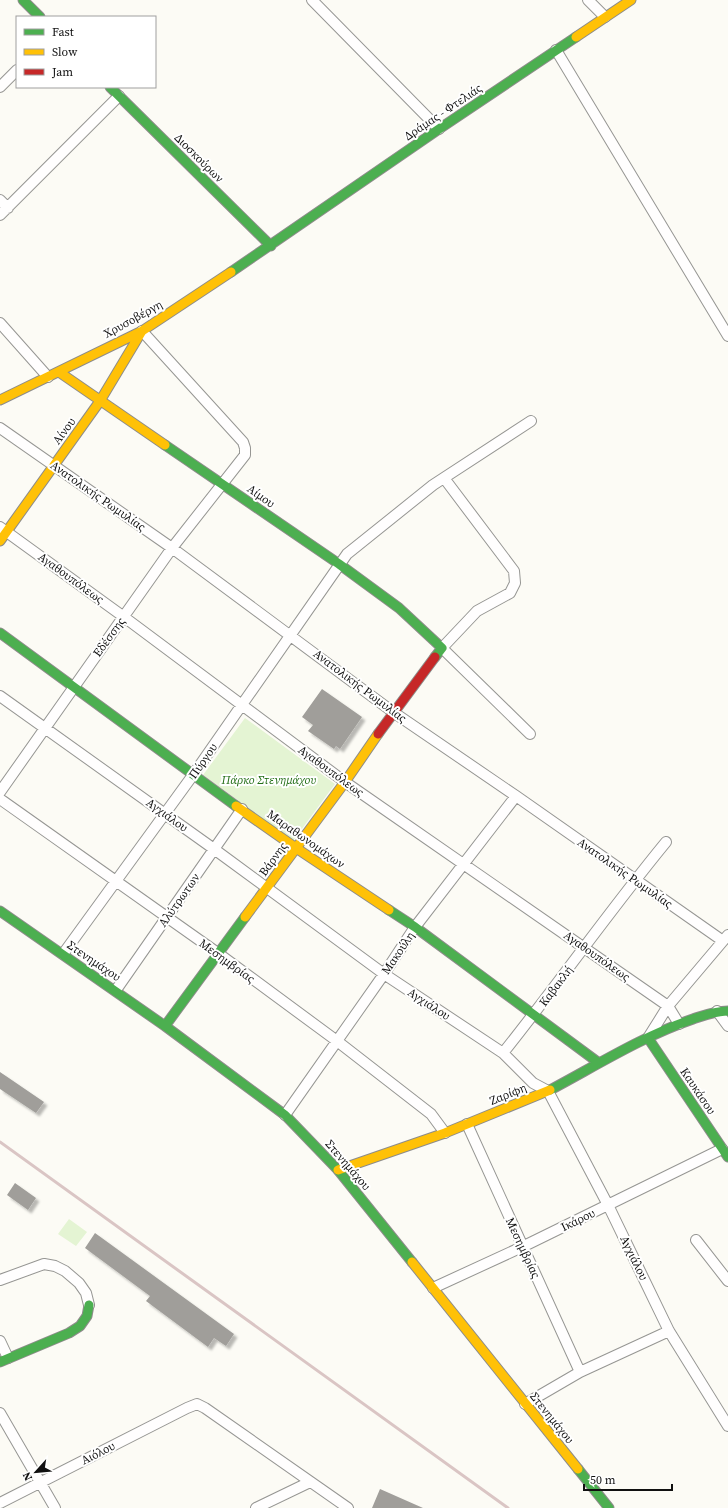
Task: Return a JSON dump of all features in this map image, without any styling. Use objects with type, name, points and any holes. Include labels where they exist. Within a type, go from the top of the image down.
[{"type":"street","points":[[23,0],[39,16]]},
{"type":"street","points":[[312,0],[439,129]]},
{"type":"street","points":[[588,0],[605,18]]},
{"type":"street","name":"Δράμας - Φτελιάς","points":[[271,246],[439,129],[631,0]]},
{"type":"street","points":[[556,50],[728,336]]},
{"type":"street","points":[[0,88],[16,71]]},
{"type":"street","name":"Διοσκούρων","points":[[111,88],[271,246]]},
{"type":"street","points":[[0,215],[119,96]]},
{"type":"street","points":[[0,200],[8,208]]},
{"type":"street","name":"Χρυσοβέργη","points":[[0,400],[142,331],[271,246]]},
{"type":"street","points":[[0,323],[48,377]]},
{"type":"street","name":"Αίνου","points":[[0,542],[4,529],[54,465],[100,401],[142,331]]},
{"type":"street","name":"Εδέσσης","points":[[0,792],[172,548],[221,483],[243,458],[245,452],[244,445],[142,331]]},
{"type":"street","name":"Αίμου","points":[[59,372],[339,564],[399,608],[442,648]]},
{"type":"street","name":"Πύργου","points":[[63,954],[242,706],[347,554],[433,485],[531,421]]},
{"type":"street","name":"Ανατολικής Ρωμυλίας","points":[[0,428],[172,548],[393,712],[635,880],[725,938]]},
{"type":"street","points":[[444,478],[514,571],[515,583],[510,593],[477,611],[442,648],[530,734]]},
{"type":"street","name":"Αγαθουπόλεως","points":[[4,529],[345,782],[668,1006]]},
{"type":"street","name":"Μαραθωνομάχων","points":[[0,633],[193,775],[296,848],[415,927],[599,1063]]},
{"type":"street","name":"Βάρνης","points":[[166,1026],[345,782],[393,712],[442,648]]},
{"type":"street","name":"Αγχιάλου","points":[[0,696],[165,813],[384,974],[503,1053],[533,1083],[548,1091],[608,1205],[669,1331],[728,1426]]},
{"type":"street","name":"Μακούλη","points":[[285,1115],[384,974],[415,927],[516,796]]},
{"type":"street","name":"Μεσημβρίας","points":[[0,799],[219,954],[337,1041],[431,1114],[445,1133]]},
{"type":"street","name":"Αλύτρωτων","points":[[116,990],[242,809]]},
{"type":"street","name":"Καβακλή","points":[[503,1053],[635,880],[666,842]]},
{"type":"street","name":"Στενημάχου","points":[[0,911],[116,990],[285,1115],[338,1170],[609,1508]]},
{"type":"street","points":[[648,1038],[668,1006],[725,938]]},
{"type":"street","points":[[668,1006],[679,1024]]},
{"type":"street","points":[[717,1011],[728,1026]]},
{"type":"street","name":"Ζαρίφη","points":[[338,1170],[445,1133],[548,1091],[599,1063],[679,1024],[717,1011],[728,1011]]},
{"type":"street","name":"Καυκάσου","points":[[648,1038],[725,1153]]},
{"type":"street","name":"Μεσημβρίας","points":[[467,1124],[580,1372]]},
{"type":"street","name":"Ικάρου","points":[[433,1288],[608,1205],[725,1153]]},
{"type":"street","points":[[696,1240],[728,1281]]},
{"type":"street","points":[[0,1280],[44,1264],[55,1266],[65,1271],[79,1283],[86,1293],[89,1305],[87,1316],[80,1326],[69,1333],[4,1360],[0,1341]]},
{"type":"street","points":[[525,1404],[580,1372],[669,1331]]},
{"type":"street","name":"Αιόλου","points":[[0,1503],[196,1404],[205,1408],[310,1482]]},
{"type":"street","points":[[0,1413],[55,1508]]},
{"type":"street","points":[[256,1508],[310,1482],[348,1508]]},
{"type":"green space","name":"Πάρκο Στενημάχου","points":[[245,718],[335,784],[293,841],[203,775]]},
{"type":"green space","points":[[69,1219],[87,1232],[76,1246],[58,1234]]},
{"type":"building","points":[[322,689],[362,717],[340,749],[336,746],[334,749],[308,731],[313,725],[302,717]]},
{"type":"building","points":[[0,1072],[44,1102],[36,1113],[0,1089]]},
{"type":"building","points":[[15,1183],[36,1198],[28,1210],[7,1195]]},
{"type":"building","points":[[95,1233],[234,1334],[226,1346],[214,1338],[208,1347],[146,1301],[150,1296],[85,1248]]},
{"type":"building","points":[[380,1489],[423,1508],[372,1508]]},
{"type":"railway","points":[[0,1142],[508,1508]]},
{"type":"traffic: fast","points":[[23,0],[39,16]]},
{"type":"traffic: fast","points":[[231,272],[576,37]]},
{"type":"traffic: fast","points":[[111,88],[271,246]]},
{"type":"traffic: fast","points":[[165,445],[339,564],[399,608],[442,648],[435,657]]},
{"type":"traffic: fast","points":[[0,633],[236,806]]},
{"type":"traffic: fast","points":[[389,910],[415,927],[599,1063]]},
{"type":"traffic: fast","points":[[0,911],[165,1026],[285,1115],[338,1170],[412,1262]]},
{"type":"traffic: fast","points":[[165,1026],[245,917]]},
{"type":"traffic: fast","points":[[550,1090],[620,1052],[674,1026],[706,1015],[728,1011]]},
{"type":"traffic: fast","points":[[648,1038],[728,1157]]},
{"type":"traffic: fast","points":[[0,1362],[69,1333],[80,1326],[87,1316],[89,1305]]},
{"type":"traffic: fast","points":[[578,1469],[609,1508]]},
{"type":"traffic: slow","points":[[576,37],[631,0]]},
{"type":"traffic: slow","points":[[0,400],[142,331],[231,272]]},
{"type":"traffic: slow","points":[[0,541],[100,401],[142,331]]},
{"type":"traffic: slow","points":[[59,372],[165,445]]},
{"type":"traffic: slow","points":[[245,917],[345,782],[378,734]]},
{"type":"traffic: slow","points":[[236,806],[389,910]]},
{"type":"traffic: slow","points":[[338,1170],[445,1133],[550,1090]]},
{"type":"traffic: slow","points":[[412,1262],[578,1469]]},
{"type":"traffic: jam","points":[[378,734],[435,657]]}]
